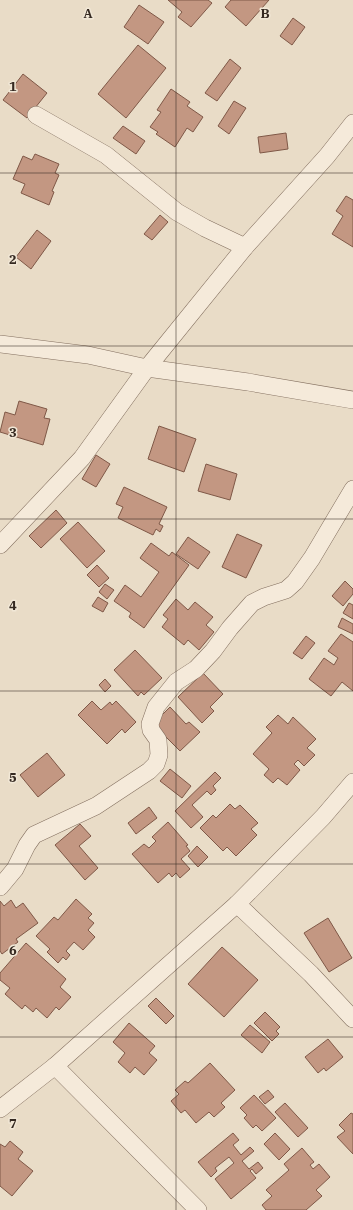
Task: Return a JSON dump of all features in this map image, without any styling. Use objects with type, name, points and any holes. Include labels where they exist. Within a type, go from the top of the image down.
[{"type":"street","points":[[36,115],[106,155],[177,212],[205,228],[245,247]]},
{"type":"street","points":[[0,545],[82,458],[147,368],[245,247],[327,156],[353,123]]},
{"type":"street","points":[[0,344],[88,355],[147,368],[248,382],[353,400]]},
{"type":"street","points":[[0,887],[14,869],[34,835],[96,806],[149,771],[156,764],[159,755],[158,740],[151,730],[150,724],[156,707],[176,682],[196,669],[213,651],[230,628],[252,603],[264,597],[286,590],[295,582],[312,558],[353,489]]},
{"type":"street","points":[[0,1109],[55,1066],[237,904],[323,818],[353,782]]},
{"type":"street","points":[[237,904],[311,974],[353,1019]]},
{"type":"street","points":[[55,1066],[198,1210]]},
{"type":"building","points":[[168,0],[208,0],[212,3],[191,27],[178,17],[182,12]]},
{"type":"building","points":[[231,0],[269,0],[246,26],[225,7]]},
{"type":"building","points":[[139,5],[164,22],[148,44],[124,27]]},
{"type":"building","points":[[293,18],[305,27],[292,45],[280,36]]},
{"type":"building","points":[[138,45],[166,68],[126,118],[98,94]]},
{"type":"building","points":[[230,59],[241,68],[217,101],[205,93]]},
{"type":"building","points":[[23,74],[47,93],[27,118],[3,100]]},
{"type":"building","points":[[171,89],[190,102],[187,106],[203,117],[193,132],[187,128],[175,147],[156,134],[158,132],[150,127],[161,112],[157,110]]},
{"type":"building","points":[[234,101],[246,108],[229,134],[218,126]]},
{"type":"building","points":[[123,126],[145,141],[136,154],[113,138]]},
{"type":"building","points":[[286,133],[288,149],[260,153],[258,137]]},
{"type":"building","points":[[35,154],[59,164],[55,173],[59,175],[52,191],[54,192],[49,205],[21,193],[25,184],[13,179],[23,156],[32,160]]},
{"type":"building","points":[[346,196],[353,200],[353,247],[332,234],[343,216],[336,211]]},
{"type":"building","points":[[160,215],[168,222],[152,240],[144,234]]},
{"type":"building","points":[[37,230],[51,241],[31,269],[16,257]]},
{"type":"building","points":[[19,401],[47,409],[44,418],[50,419],[43,445],[0,432],[5,412],[15,415]]},
{"type":"building","points":[[159,426],[196,439],[184,472],[148,459]]},
{"type":"building","points":[[96,455],[110,464],[96,487],[82,479]]},
{"type":"building","points":[[206,464],[237,474],[230,500],[198,491]]},
{"type":"building","points":[[124,487],[167,507],[159,524],[163,526],[160,532],[156,529],[153,535],[118,518],[123,507],[116,504]]},
{"type":"building","points":[[56,510],[67,523],[41,548],[29,536]]},
{"type":"building","points":[[78,522],[105,551],[87,568],[60,539]]},
{"type":"building","points":[[237,534],[262,545],[246,578],[222,567]]},
{"type":"building","points":[[188,537],[210,552],[198,569],[176,554]]},
{"type":"building","points":[[151,543],[169,556],[172,552],[189,565],[144,628],[129,617],[131,613],[114,601],[125,585],[141,597],[159,572],[140,558]]},
{"type":"building","points":[[97,565],[109,578],[99,587],[87,575]]},
{"type":"building","points":[[345,581],[353,589],[353,594],[343,606],[332,596]]},
{"type":"building","points":[[105,584],[114,590],[107,599],[99,592]]},
{"type":"building","points":[[98,597],[108,603],[103,612],[92,606]]},
{"type":"building","points":[[176,599],[188,610],[195,602],[213,617],[206,625],[214,632],[199,650],[188,640],[184,645],[162,627],[168,619],[163,615]]},
{"type":"building","points":[[349,603],[353,605],[353,619],[343,613]]},
{"type":"building","points":[[342,618],[353,624],[353,634],[338,627]]},
{"type":"building","points":[[341,634],[353,642],[353,691],[342,682],[331,696],[309,679],[324,658],[334,665],[338,658],[328,651]]},
{"type":"building","points":[[306,636],[315,643],[302,659],[293,653]]},
{"type":"building","points":[[135,650],[162,678],[144,695],[141,692],[138,696],[114,670]]},
{"type":"building","points":[[203,673],[223,694],[210,707],[214,711],[202,723],[178,697]]},
{"type":"building","points":[[105,679],[111,686],[105,692],[99,685]]},
{"type":"building","points":[[92,701],[101,710],[110,702],[112,705],[116,701],[136,722],[125,733],[122,729],[107,744],[78,715]]},
{"type":"building","points":[[170,707],[186,724],[189,722],[200,732],[180,751],[153,724]]},
{"type":"building","points":[[278,715],[288,724],[293,717],[316,739],[307,748],[315,755],[304,766],[298,760],[294,764],[300,770],[287,785],[278,778],[273,783],[264,775],[269,769],[253,754],[272,733],[266,727]]},
{"type":"building","points":[[47,753],[65,775],[38,797],[20,775]]},
{"type":"building","points":[[170,769],[191,786],[182,798],[160,781]]},
{"type":"building","points":[[215,772],[221,778],[213,786],[216,790],[211,795],[207,791],[192,805],[203,817],[191,828],[175,811]]},
{"type":"building","points":[[230,804],[235,809],[240,805],[258,823],[251,829],[257,835],[236,856],[227,847],[223,851],[200,828],[213,815],[216,818]]},
{"type":"building","points":[[149,807],[157,818],[136,834],[128,823]]},
{"type":"building","points":[[168,822],[188,845],[186,846],[190,851],[181,859],[190,869],[180,878],[176,873],[172,877],[169,873],[158,883],[132,854],[144,844],[149,848],[156,841],[152,837]]},
{"type":"building","points":[[80,824],[91,836],[79,846],[98,868],[85,880],[55,845]]},
{"type":"building","points":[[197,846],[208,857],[198,867],[188,856]]},
{"type":"building","points":[[76,899],[92,914],[88,918],[94,923],[88,930],[95,937],[83,950],[74,942],[66,951],[70,955],[66,960],[63,957],[58,963],[47,952],[50,949],[36,936],[54,917],[58,920]]},
{"type":"building","points":[[11,900],[16,908],[23,903],[38,923],[16,939],[18,942],[2,954],[0,951],[0,901],[4,906]]},
{"type":"building","points":[[328,918],[352,958],[329,972],[304,933]]},
{"type":"building","points":[[26,943],[66,979],[60,987],[71,997],[59,1010],[56,1007],[47,1018],[36,1008],[33,1012],[25,1005],[22,1009],[5,994],[10,988],[0,980],[0,973]]},
{"type":"building","points":[[222,947],[258,980],[224,1017],[188,984]]},
{"type":"building","points":[[156,998],[174,1016],[166,1024],[148,1006]]},
{"type":"building","points":[[265,1012],[280,1027],[276,1031],[279,1034],[272,1041],[254,1023]]},
{"type":"building","points":[[129,1023],[155,1046],[149,1053],[157,1060],[144,1075],[135,1067],[130,1073],[118,1062],[125,1053],[113,1042]]},
{"type":"building","points":[[250,1025],[270,1042],[262,1053],[241,1035]]},
{"type":"building","points":[[328,1039],[343,1057],[326,1071],[324,1068],[318,1073],[305,1057]]},
{"type":"building","points":[[210,1063],[235,1090],[221,1103],[225,1107],[214,1117],[209,1112],[196,1123],[185,1110],[181,1113],[171,1101],[179,1094],[175,1090],[185,1081],[188,1083]]},
{"type":"building","points":[[268,1090],[274,1097],[265,1104],[259,1097]]},
{"type":"building","points":[[254,1095],[276,1118],[262,1131],[256,1125],[253,1128],[244,1118],[247,1115],[240,1108]]},
{"type":"building","points":[[285,1103],[308,1128],[298,1137],[275,1112]]},
{"type":"building","points":[[351,1113],[353,1114],[353,1154],[337,1137],[345,1131],[339,1125]]},
{"type":"building","points":[[233,1133],[239,1140],[233,1145],[241,1155],[250,1147],[254,1151],[242,1161],[249,1169],[258,1162],[263,1168],[256,1174],[252,1169],[250,1171],[256,1178],[231,1199],[215,1179],[234,1163],[229,1157],[215,1168],[217,1171],[211,1177],[198,1162]]},
{"type":"building","points":[[275,1133],[290,1149],[279,1160],[264,1144]]},
{"type":"building","points":[[10,1141],[23,1152],[18,1159],[33,1171],[12,1196],[0,1186],[0,1144],[5,1147]]},
{"type":"building","points":[[302,1148],[314,1162],[310,1165],[313,1169],[319,1164],[330,1177],[316,1190],[322,1196],[306,1210],[266,1210],[262,1205],[272,1196],[266,1190],[289,1170],[284,1164]]}]
